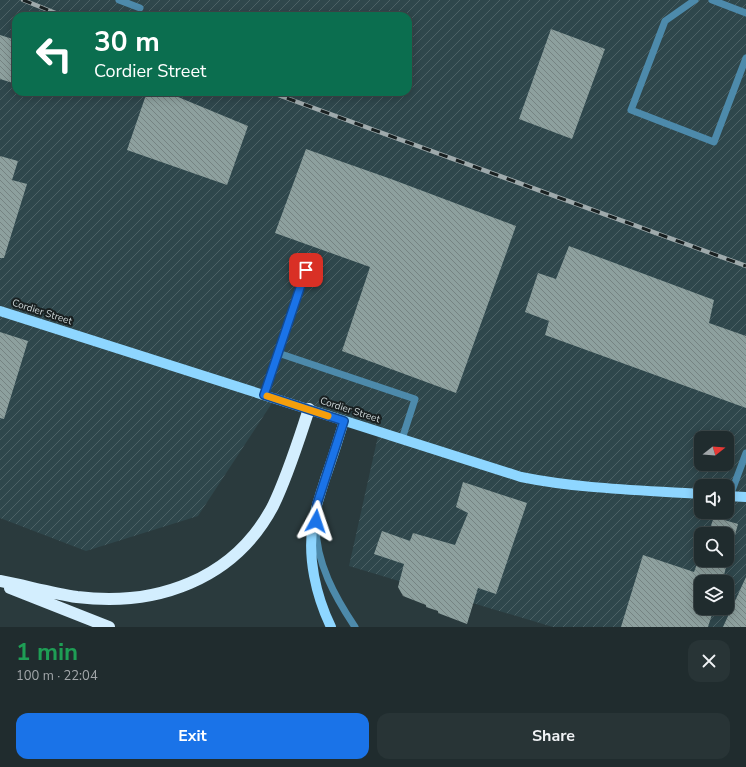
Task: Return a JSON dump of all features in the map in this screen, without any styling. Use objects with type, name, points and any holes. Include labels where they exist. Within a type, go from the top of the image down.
[{"type":"highway","points":[[0,581],[78,597],[124,599],[140,598],[168,592],[196,581],[233,556],[264,521],[286,476],[309,409]]},
{"type":"highway","points":[[0,584],[109,627]]},
{"type":"main road","name":"Cordier Street","points":[[0,311],[521,477],[547,482],[694,493]]},
{"type":"main road","points":[[331,627],[319,596],[312,554],[313,523],[317,504],[344,421]]},
{"type":"main road","points":[[734,496],[746,497]]},
{"type":"street","points":[[119,0],[140,8]]},
{"type":"street","points":[[695,0],[665,21],[631,110],[714,142],[746,58]]},
{"type":"street","points":[[712,0],[746,13]]},
{"type":"street","points":[[264,395],[310,256]]},
{"type":"street","points":[[278,353],[415,399],[402,439]]},
{"type":"street","points":[[734,482],[746,453]]},
{"type":"street","points":[[317,504],[316,533],[324,569],[338,600],[355,627]]},
{"type":"shaded area","points":[[0,0],[746,0],[746,627],[553,627],[349,566],[378,436],[274,400],[198,516],[86,551],[0,518]]},
{"type":"building","points":[[551,29],[605,49],[572,139],[519,119]]},
{"type":"building","points":[[0,35],[12,39],[12,83],[0,79]]},
{"type":"building","points":[[146,96],[176,96],[248,126],[227,185],[127,150]]},
{"type":"building","points":[[306,149],[516,226],[456,393],[342,351],[370,267],[275,233]]},
{"type":"building","points":[[0,156],[18,161],[12,180],[27,184],[4,258],[0,258]]},
{"type":"building","points":[[569,246],[714,300],[709,323],[746,336],[746,408],[545,335],[549,321],[525,312],[538,273],[556,279]]},
{"type":"building","points":[[0,332],[28,341],[4,419],[0,418]]},
{"type":"building","points":[[463,482],[527,503],[496,594],[478,588],[467,624],[438,613],[438,611],[426,607],[426,605],[403,596],[398,587],[404,564],[374,554],[382,531],[410,541],[413,533],[455,545],[468,513],[456,507]]},
{"type":"building","points":[[713,519],[721,519],[738,524],[734,538],[734,527],[710,527]]},
{"type":"building","points":[[643,555],[694,572],[696,567],[726,567],[724,575],[694,575],[694,615],[712,615],[708,627],[621,627]]},
{"type":"building","points":[[746,577],[746,627],[723,627],[729,615],[734,615],[734,603]]},
{"type":"railway","points":[[23,0],[53,12]]},
{"type":"railway","points":[[281,96],[746,266]]},
{"type":"slow traffic","points":[[267,396],[328,416]]},
{"type":"route","points":[[306,270],[264,395],[344,421],[317,504],[316,521]]}]
